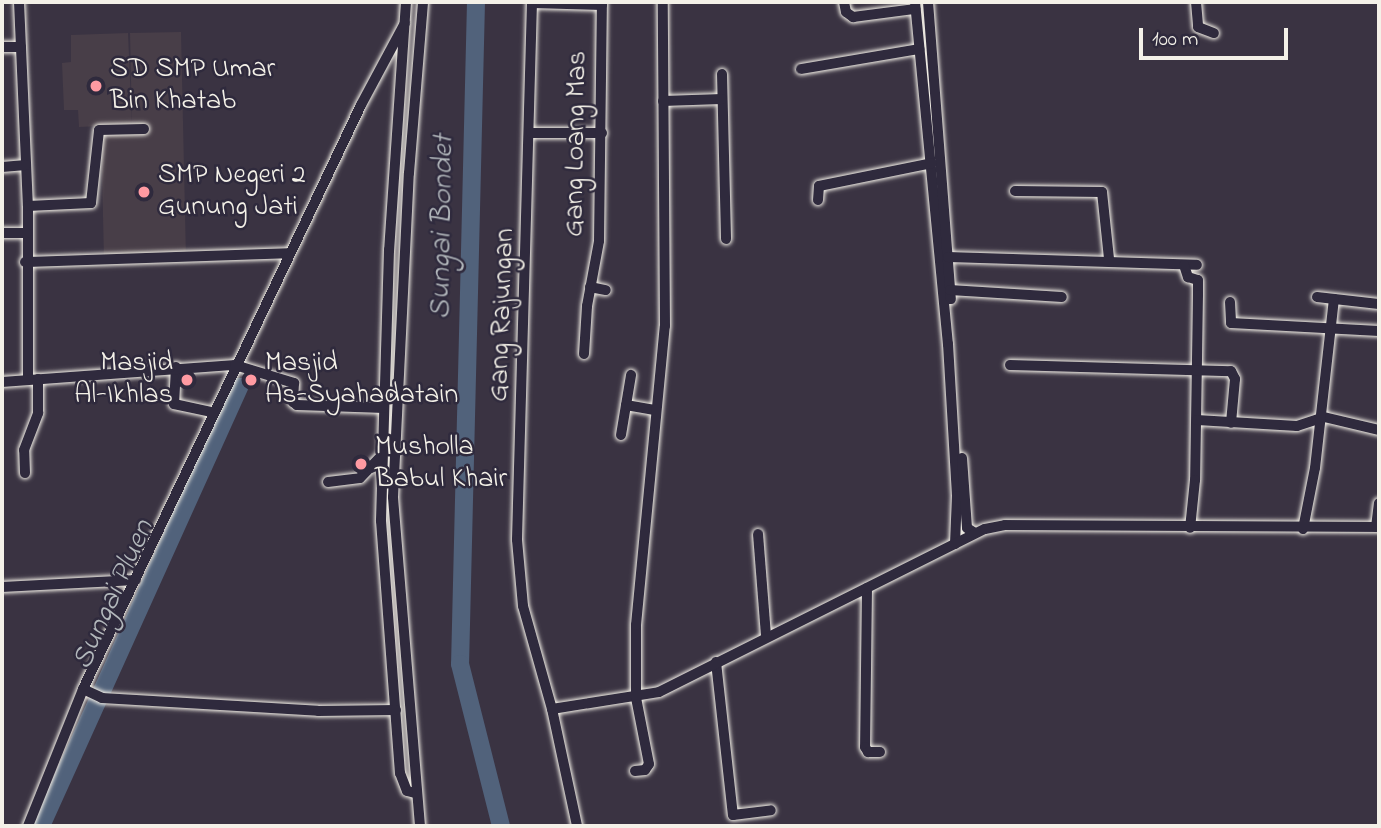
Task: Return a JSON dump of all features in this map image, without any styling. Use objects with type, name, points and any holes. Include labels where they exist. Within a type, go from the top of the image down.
[{"type":"street","points":[[19,2],[28,206],[25,262],[38,414],[24,450],[25,473]]},
{"type":"street","points":[[406,2],[384,408],[382,564],[400,773],[405,788],[415,793]]},
{"type":"street","points":[[420,826],[415,793],[393,497],[408,187],[423,2]]},
{"type":"street","points":[[635,771],[645,770],[649,764],[636,698],[642,537],[665,326],[663,2]]},
{"type":"street","points":[[844,2],[846,12],[853,17],[921,11]]},
{"type":"street","points":[[929,2],[921,11],[919,49],[948,257],[960,495],[967,528],[964,539]]},
{"type":"street","points":[[1196,2],[1198,27],[1214,33]]},
{"type":"street","points":[[532,3],[602,4]]},
{"type":"street","name":"Gang Rajungan","points":[[532,3],[531,133],[517,540],[523,606],[552,709],[577,826]]},
{"type":"street","name":"Gang Loang Mas","points":[[584,354],[590,286],[599,241],[602,4]]},
{"type":"street","points":[[921,11],[964,539]]},
{"type":"street","points":[[28,826],[84,690],[213,412],[239,366],[290,253],[405,23]]},
{"type":"street","points":[[2,47],[21,47]]},
{"type":"street","points":[[801,69],[919,49]]},
{"type":"street","points":[[722,74],[726,239]]},
{"type":"street","points":[[663,101],[722,99]]},
{"type":"street","points":[[28,206],[90,203],[99,130],[144,129]]},
{"type":"street","points":[[531,133],[602,133]]},
{"type":"street","points":[[818,200],[819,186],[933,163]]},
{"type":"street","points":[[2,167],[26,165]]},
{"type":"street","points":[[1016,191],[1102,192],[1109,259]]},
{"type":"street","points":[[2,233],[27,233]]},
{"type":"street","points":[[25,262],[290,253]]},
{"type":"street","points":[[948,257],[1109,259],[1197,265]]},
{"type":"street","points":[[1184,265],[1188,277],[1198,280],[1199,370],[1190,528]]},
{"type":"street","points":[[590,286],[606,290]]},
{"type":"street","points":[[950,290],[1062,297]]},
{"type":"street","points":[[1317,297],[1379,303]]},
{"type":"street","points":[[1303,529],[1334,299]]},
{"type":"street","points":[[1230,302],[1231,323],[1379,331]]},
{"type":"street","points":[[1010,365],[1234,373],[1231,423]]},
{"type":"street","points":[[2,382],[176,367],[239,366],[294,383],[293,402],[297,405],[384,408]]},
{"type":"street","points":[[176,367],[174,404],[213,412]]},
{"type":"street","points":[[621,435],[631,375]]},
{"type":"street","points":[[626,405],[656,410]]},
{"type":"street","points":[[1197,420],[1297,426],[1319,419],[1379,430]]},
{"type":"street","points":[[328,482],[360,478],[382,455]]},
{"type":"street","points":[[552,709],[636,698],[659,692],[964,539],[1006,525],[1303,529],[1378,527],[1379,503]]},
{"type":"street","points":[[758,534],[766,636]]},
{"type":"street","points":[[2,587],[135,580]]},
{"type":"street","points":[[867,588],[864,747],[868,752],[880,752]]},
{"type":"street","points":[[716,662],[733,820],[771,810]]},
{"type":"street","points":[[84,690],[99,697],[318,711],[396,710]]},
{"type":"shaded area","name":"SMP Negeri 2 Gunung Jati","points":[[181,32],[186,258],[104,260],[101,126],[79,127],[78,110],[64,110],[62,63],[71,62],[71,35],[128,33],[132,126],[130,33]]},
{"type":"waterway","name":"Sungai Bondet","points":[[476,2],[460,664],[501,826]]},
{"type":"waterway","name":"Sungai Pluen","points":[[41,826],[239,387]]},
{"type":"place","name":"SD SMP Umar Bin Khatab","points":[[96,86]]},
{"type":"place","name":"SMP Negeri 2 Gunung Jati","points":[[144,192]]},
{"type":"place","name":"Masjid Al-Ikhlas","points":[[187,380]]},
{"type":"place","name":"Masjid As-Syahadatain","points":[[251,380]]},
{"type":"place","name":"Musholla Babul Khair","points":[[361,464]]}]
